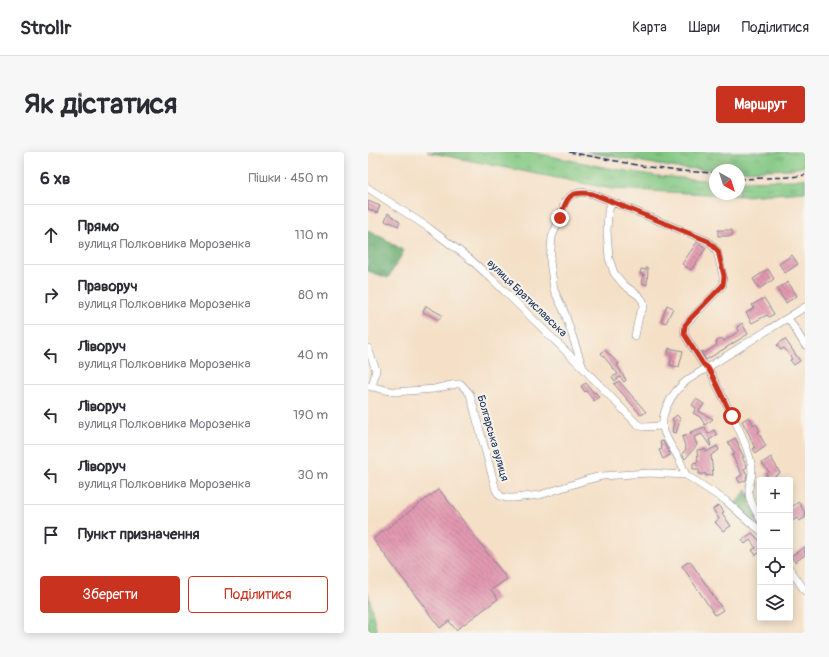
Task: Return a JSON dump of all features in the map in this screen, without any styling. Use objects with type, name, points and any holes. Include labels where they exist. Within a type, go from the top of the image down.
[{"type":"street","name":"вулиця Братиславська","points":[[368,188],[429,228],[470,259],[492,278],[637,424],[643,427],[662,426]]},
{"type":"street","points":[[583,368],[564,311],[554,290],[550,261],[552,237],[565,201],[572,195],[581,192],[593,194],[708,241],[718,251],[724,276],[723,285],[685,325],[684,334],[703,364],[708,368],[744,440],[753,474],[749,490],[750,496],[757,513]]},
{"type":"street","points":[[612,202],[608,212],[608,258],[614,274],[624,285],[639,296],[644,302],[644,306],[639,316],[635,336]]},
{"type":"street","points":[[757,528],[726,501],[686,475],[682,463],[670,446],[662,426],[662,420],[664,412],[675,392],[684,382],[805,307]]},
{"type":"street","points":[[788,318],[805,346]]},
{"type":"street","name":"Болгарська вулиця","points":[[368,348],[376,370],[370,387],[395,392],[434,389],[462,384],[470,394],[496,490],[500,496],[506,498],[540,495],[602,476],[649,473],[686,475]]},
{"type":"street","points":[[793,573],[805,591]]},
{"type":"green space","points":[[427,152],[531,152],[608,168],[658,176],[709,180],[709,194],[612,189]]},
{"type":"green space","points":[[587,152],[805,152],[805,166],[792,169],[745,171],[745,164],[709,164],[709,170],[677,168]]},
{"type":"green space","points":[[805,178],[805,192],[745,196],[745,181],[794,180]]},
{"type":"green space","points":[[368,230],[404,251],[388,278],[368,271]]},
{"type":"green space","points":[[747,490],[751,505],[757,517],[757,524],[734,505]]},
{"type":"green space","points":[[368,592],[377,633],[368,633]]},
{"type":"building","points":[[368,201],[380,206],[377,213],[368,209]]},
{"type":"building","points":[[388,213],[400,222],[398,226],[385,221]]},
{"type":"building","points":[[718,230],[732,230],[732,236],[718,236]]},
{"type":"building","points":[[697,242],[706,248],[691,270],[682,264]]},
{"type":"building","points":[[792,255],[798,264],[785,273],[779,264]]},
{"type":"building","points":[[646,268],[648,268],[647,285],[642,283],[644,274],[640,274],[641,269],[646,270]]},
{"type":"building","points":[[768,269],[774,279],[759,289],[753,279]]},
{"type":"building","points":[[788,282],[797,296],[786,303],[777,289]]},
{"type":"building","points":[[764,298],[774,314],[769,317],[767,315],[752,323],[746,313],[754,308],[752,305]]},
{"type":"building","points":[[667,305],[673,308],[666,323],[661,321]]},
{"type":"building","points":[[426,306],[442,315],[439,320],[423,312]]},
{"type":"building","points":[[742,323],[748,334],[706,360],[701,352],[703,351],[704,353],[717,345],[716,342],[722,338],[724,341],[739,331],[737,327]]},
{"type":"building","points":[[785,339],[800,361],[794,365],[790,360],[792,359],[784,348],[781,350],[777,345]]},
{"type":"building","points":[[669,348],[683,351],[679,367],[670,365],[672,355],[668,354]]},
{"type":"building","points":[[605,350],[619,364],[617,365],[626,380],[624,382],[620,377],[615,381],[612,377],[618,374],[601,353]]},
{"type":"building","points":[[619,381],[646,412],[641,415],[614,384]]},
{"type":"building","points":[[586,383],[599,397],[594,401],[581,386]]},
{"type":"building","points":[[696,399],[704,404],[699,411],[713,419],[705,425],[700,417],[693,413],[696,408],[692,405]]},
{"type":"building","points":[[677,415],[681,420],[678,422],[676,433],[672,432],[674,422],[672,419]]},
{"type":"building","points":[[749,417],[754,425],[756,424],[760,431],[758,432],[766,446],[756,453],[753,449],[755,448],[751,438],[742,421]]},
{"type":"building","points":[[705,427],[708,434],[714,430],[717,435],[709,440],[711,446],[702,434],[694,437],[697,445],[685,459],[682,454],[686,449],[682,437],[692,433],[690,432]]},
{"type":"building","points":[[735,438],[747,467],[744,469],[747,474],[746,480],[740,483],[737,478],[742,475],[732,455],[735,454],[728,442]]},
{"type":"building","points":[[663,441],[670,455],[663,459],[659,450],[662,449],[660,442]]},
{"type":"building","points":[[717,446],[719,450],[711,455],[713,475],[706,476],[706,474],[699,474],[699,469],[693,469],[693,463],[698,462],[697,450],[706,449],[706,452]]},
{"type":"building","points":[[771,457],[780,473],[773,477],[768,477],[766,474],[769,472],[762,463]]},
{"type":"building","points":[[439,489],[507,579],[491,590],[498,599],[456,630],[449,621],[440,628],[373,539]]},
{"type":"building","points":[[799,502],[805,513],[805,518],[799,521],[797,518],[793,520],[793,506]]},
{"type":"building","points":[[719,505],[724,512],[722,513],[731,526],[723,531],[715,522],[719,519],[713,509]]},
{"type":"building","points":[[752,533],[757,538],[757,554],[752,550],[756,548],[750,540],[745,544],[742,540]]},
{"type":"building","points":[[805,547],[805,555],[795,562],[793,555]]},
{"type":"building","points":[[690,561],[723,610],[715,615],[682,566]]},
{"type":"railway","points":[[569,152],[642,166],[678,171],[709,173]]},
{"type":"railway","points":[[745,179],[805,175]]},
{"type":"route","points":[[560,218],[565,201],[572,195],[581,192],[593,194],[708,241],[718,251],[724,276],[723,285],[685,325],[684,334],[703,364],[708,368],[732,416]]}]
